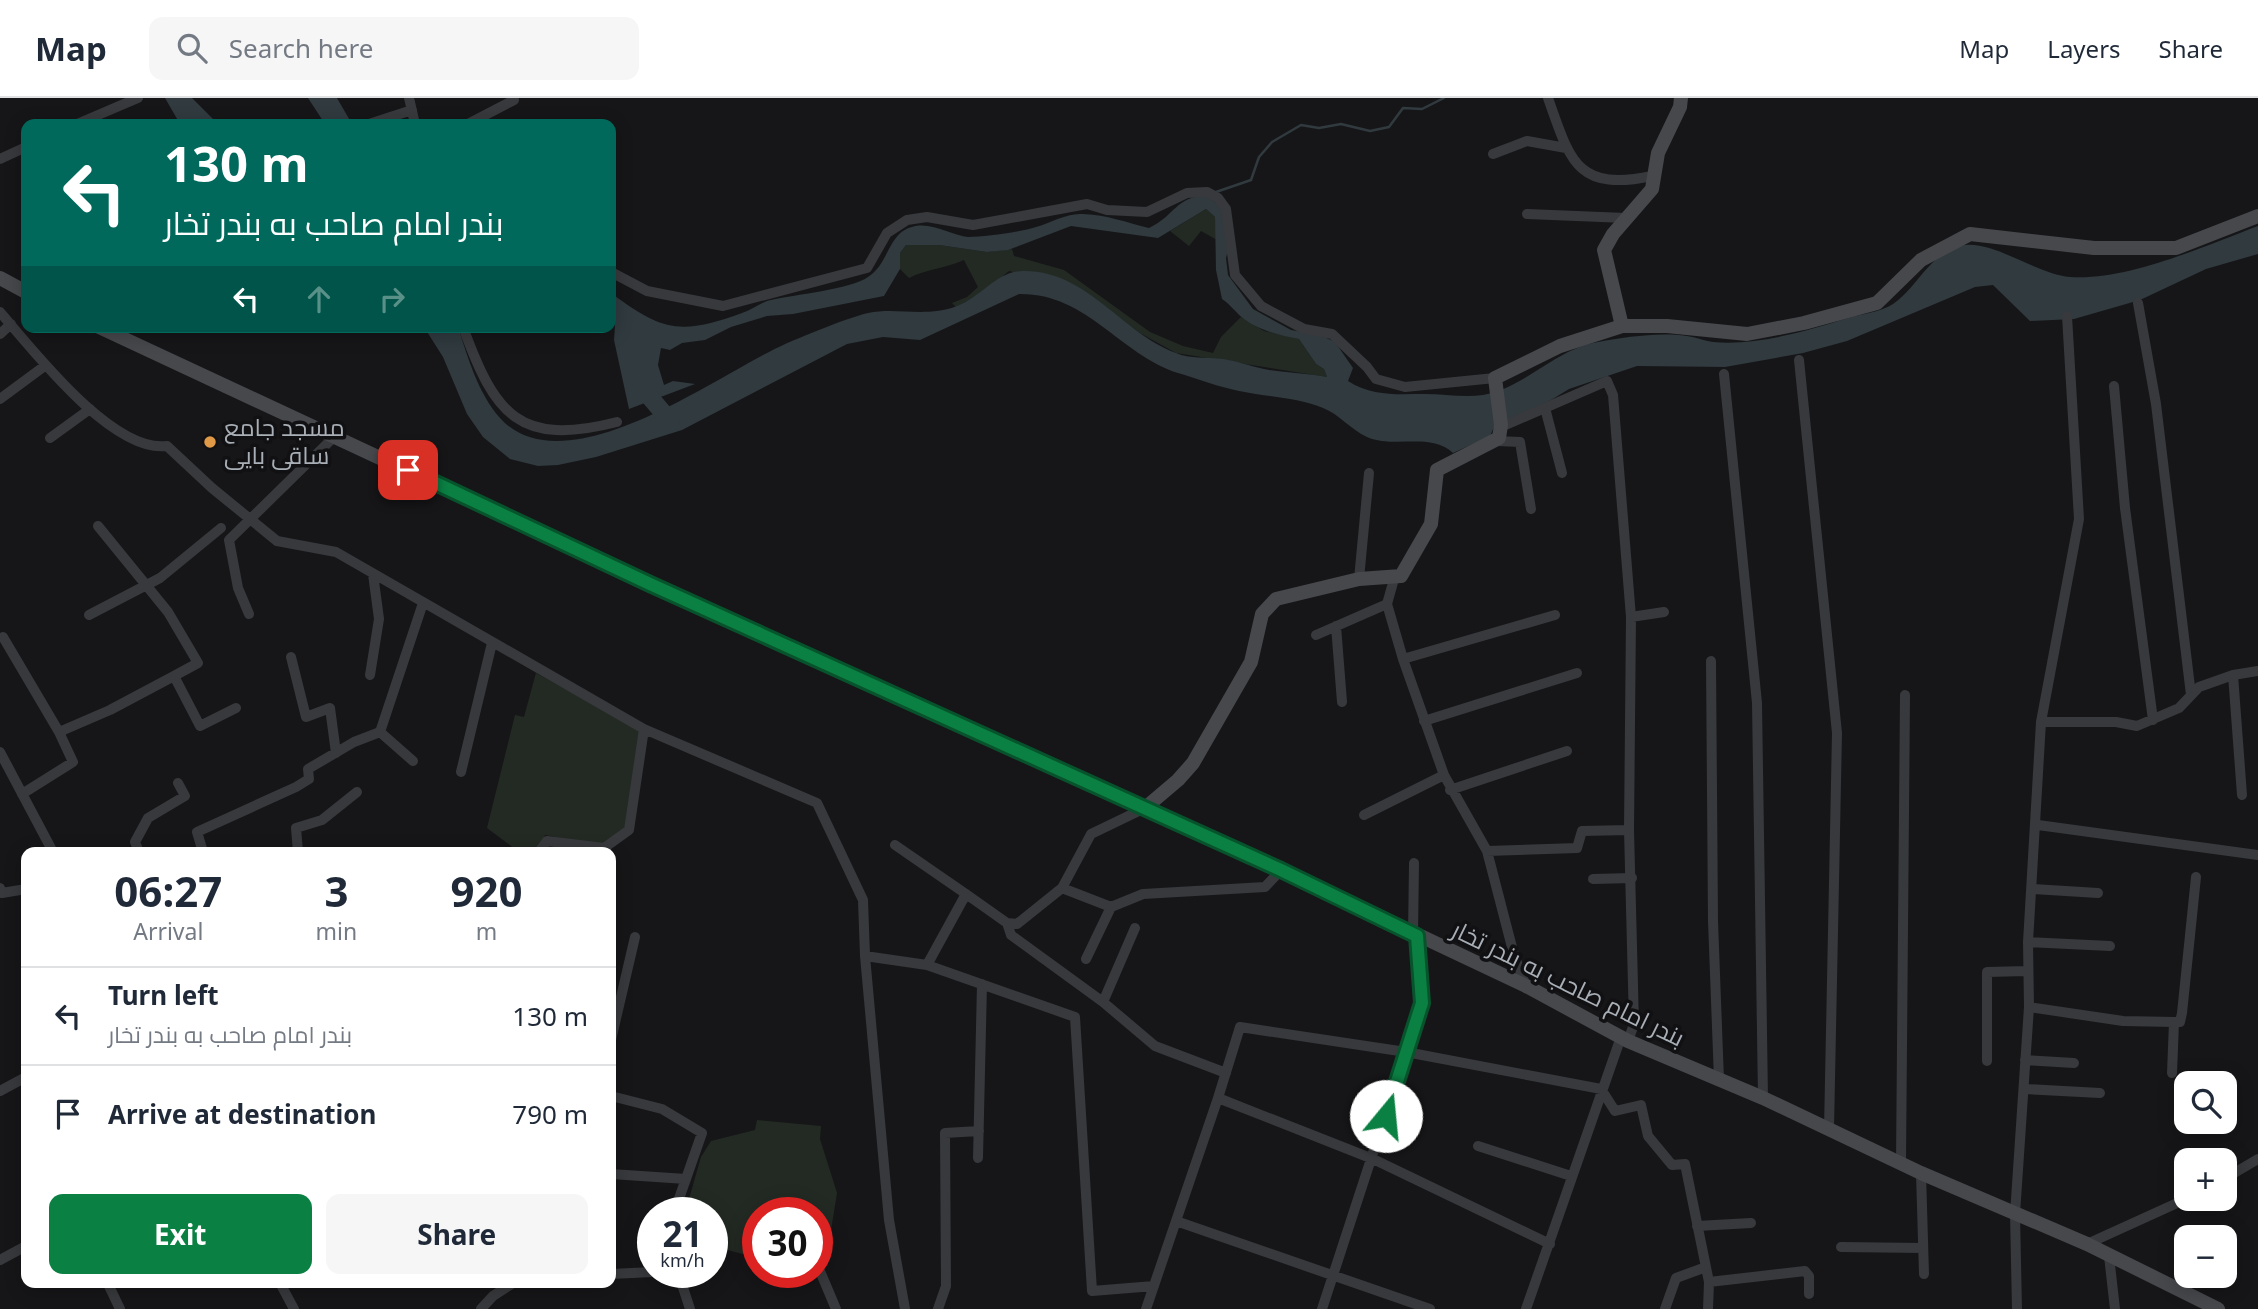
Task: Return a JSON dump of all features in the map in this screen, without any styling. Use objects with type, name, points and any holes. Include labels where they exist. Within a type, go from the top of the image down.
[{"type":"main road","points":[[1622,326],[1604,250],[1626,218],[1652,189],[1652,176],[1658,153],[1680,107],[1681,98]]},
{"type":"main road","points":[[1145,807],[1178,780],[1193,763],[1251,662],[1265,607],[1276,599],[1359,579],[1394,579],[1402,576],[1431,524],[1437,470],[1500,431],[1495,382],[1560,346],[1622,326],[1667,326],[1747,334],[1804,323],[1878,303],[1921,260],[1970,234],[2094,248],[2176,248],[2258,216]]},
{"type":"main road","points":[[0,278],[21,289]]},
{"type":"main road","name":"بندر امام صاحب به بندر تخار","points":[[112,333],[650,584],[1281,870],[1526,986],[1625,1039],[1763,1097],[1921,1173],[2087,1244],[2211,1308]]},
{"type":"street","points":[[89,119],[138,98]]},
{"type":"street","points":[[409,98],[414,119]]},
{"type":"street","points":[[1548,98],[1573,161],[1602,180],[1629,181],[1652,176]]},
{"type":"street","points":[[478,119],[514,100]]},
{"type":"street","points":[[384,119],[412,110]]},
{"type":"street","points":[[1493,154],[1527,141],[1566,148]]},
{"type":"street","points":[[0,159],[21,149]]},
{"type":"street","points":[[616,274],[648,290],[723,306],[867,268],[887,233],[907,220],[927,217],[973,225],[1087,204],[1107,210],[1147,212],[1187,193],[1207,192],[1218,198],[1226,209],[1235,275],[1261,306],[1304,329],[1332,334],[1376,379],[1405,387],[1495,382]]},
{"type":"street","points":[[1527,214],[1626,218]]},
{"type":"street","points":[[2138,303],[2156,404],[2191,695]]},
{"type":"street","points":[[0,312],[46,365],[103,421],[153,447],[167,446],[278,541],[336,552],[644,729],[817,803],[863,900],[865,956],[889,1220],[905,1309]]},
{"type":"street","points":[[2017,1309],[2015,1214],[2025,1089],[2029,1007],[2028,942],[2038,825],[2041,722],[2079,519],[2067,316]]},
{"type":"street","points":[[0,334],[11,324]]},
{"type":"street","points":[[465,333],[481,376],[503,407],[521,423],[558,432],[617,422]]},
{"type":"street","points":[[1800,360],[1838,733],[1829,1129]]},
{"type":"street","points":[[0,399],[46,365]]},
{"type":"street","points":[[1724,374],[1757,703],[1763,1097]]},
{"type":"street","points":[[1500,431],[1607,381],[1614,395],[1631,617],[1629,830],[1634,1024],[1601,1088],[1526,1309]]},
{"type":"street","points":[[2113,386],[2123,495],[2153,720]]},
{"type":"street","points":[[1545,408],[1562,473]]},
{"type":"street","points":[[50,438],[89,409]]},
{"type":"street","points":[[1500,431],[1520,442],[1531,509]]},
{"type":"street","points":[[249,614],[238,588],[229,540],[252,521],[335,436]]},
{"type":"street","points":[[1359,579],[1369,473]]},
{"type":"street","points":[[59,732],[110,710],[198,663],[168,612],[98,526]]},
{"type":"street","points":[[89,615],[146,586],[189,556],[221,528]]},
{"type":"street","points":[[370,675],[379,620],[373,574]]},
{"type":"street","points":[[1394,579],[1387,604],[1403,659],[1450,790],[1487,851],[1514,955],[1526,986]]},
{"type":"street","points":[[202,847],[197,832],[296,787],[309,779],[308,769],[380,732],[423,603]]},
{"type":"street","points":[[1316,635],[1387,604]]},
{"type":"street","points":[[1631,617],[1664,612]]},
{"type":"street","points":[[1403,659],[1555,615]]},
{"type":"street","points":[[1336,626],[1342,702]]},
{"type":"street","points":[[3,638],[59,732],[73,762],[22,794]]},
{"type":"street","points":[[461,772],[492,643]]},
{"type":"street","points":[[291,657],[306,717],[330,708],[336,753]]},
{"type":"street","points":[[1711,661],[1713,921],[1719,1080]]},
{"type":"street","points":[[2041,722],[2116,722],[2137,726],[2179,708],[2199,687],[2232,675],[2258,671]]},
{"type":"street","points":[[1424,721],[1577,673]]},
{"type":"street","points":[[2232,675],[2242,795]]},
{"type":"street","points":[[174,676],[200,726],[236,708]]},
{"type":"street","points":[[1901,1162],[1905,695]]},
{"type":"street","points":[[605,847],[629,830],[644,729]]},
{"type":"street","points":[[380,732],[412,761]]},
{"type":"street","points":[[1450,790],[1567,751]]},
{"type":"street","points":[[0,752],[50,847]]},
{"type":"street","points":[[1364,815],[1444,775]]},
{"type":"street","points":[[137,847],[135,842],[148,818],[185,796],[178,783]]},
{"type":"street","points":[[298,847],[296,828],[322,820],[357,792]]},
{"type":"street","points":[[895,845],[1007,923],[1017,924],[1062,888],[1091,834],[1145,807]]},
{"type":"street","points":[[2038,825],[2258,855]]},
{"type":"street","points":[[1487,851],[1577,848],[1582,831],[1629,830]]},
{"type":"street","points":[[543,847],[547,841],[596,847]]},
{"type":"street","points":[[1322,1309],[1422,1003],[1415,935],[1414,863]]},
{"type":"street","points":[[1062,888],[1111,906],[1143,894],[1265,887],[1281,870]]},
{"type":"street","points":[[2029,1007],[2123,1021],[2180,1022],[2196,877]]},
{"type":"street","points":[[1593,879],[1632,878]]},
{"type":"street","points":[[2033,889],[2098,893]]},
{"type":"street","points":[[1,892],[21,890]]},
{"type":"street","points":[[927,965],[966,894]]},
{"type":"street","points":[[1086,959],[1111,906]]},
{"type":"street","points":[[1007,923],[1012,935],[1155,1046],[1226,1073]]},
{"type":"street","points":[[1103,1003],[1135,928]]},
{"type":"street","points":[[616,1019],[635,937]]},
{"type":"street","points":[[2028,942],[2110,946]]},
{"type":"street","points":[[865,956],[927,965],[1075,1017],[1092,1291],[1154,1286]]},
{"type":"street","points":[[1987,1061],[1987,972],[2027,971]]},
{"type":"street","points":[[978,1158],[982,984]]},
{"type":"street","points":[[2172,1073],[2174,1022]]},
{"type":"street","points":[[1146,1309],[1240,1027],[1406,1052],[1601,1088],[1615,1111],[1640,1105],[1648,1136],[1672,1165],[1685,1164],[1709,1282],[1708,1309]]},
{"type":"street","points":[[2025,1060],[2074,1063]]},
{"type":"street","points":[[0,1091],[21,1080]]},
{"type":"street","points":[[2025,1089],[2100,1093]]},
{"type":"street","points":[[616,1097],[662,1109],[701,1131],[702,1135],[680,1197]]},
{"type":"street","points":[[1218,1098],[1373,1159],[1550,1244]]},
{"type":"street","points":[[938,1309],[946,1286],[945,1133],[979,1130]]},
{"type":"street","points":[[1478,1146],[1571,1176]]},
{"type":"street","points":[[2237,1171],[2258,1158]]},
{"type":"street","points":[[1921,1173],[1924,1274]]},
{"type":"street","points":[[616,1174],[686,1179]]},
{"type":"street","points":[[2087,1244],[2174,1204]]},
{"type":"street","points":[[1176,1221],[1430,1309]]},
{"type":"street","points":[[1697,1226],[1751,1223]]},
{"type":"street","points":[[1841,1247],[1923,1248]]},
{"type":"street","points":[[0,1260],[21,1249]]},
{"type":"street","points":[[2109,1256],[2115,1309]]},
{"type":"street","points":[[1665,1309],[1676,1278],[1706,1267]]},
{"type":"street","points":[[1709,1282],[1805,1272],[1809,1276],[1809,1294]]},
{"type":"street","points":[[616,1274],[637,1273]]},
{"type":"street","points":[[109,1288],[120,1309]]},
{"type":"street","points":[[284,1288],[294,1309]]},
{"type":"street","points":[[481,1309],[505,1288]]},
{"type":"street","points":[[683,1288],[690,1309]]},
{"type":"street","points":[[827,1288],[836,1309]]},
{"type":"shaded area","points":[[165,98],[192,98],[213,119],[177,119]]},
{"type":"shaded area","points":[[308,98],[337,98],[349,119],[322,119]]},
{"type":"shaded area","points":[[1207,195],[1223,209],[1230,242],[1226,258],[1228,275],[1253,309],[1291,330],[1320,335],[1335,342],[1353,368],[1348,381],[1367,390],[1395,394],[1483,395],[1513,385],[1582,346],[1620,338],[1676,335],[1730,343],[1764,340],[1798,332],[1888,307],[1902,297],[1940,256],[1960,246],[1985,247],[2042,270],[2070,277],[2116,274],[2141,268],[2258,226],[2258,254],[2206,269],[2140,300],[2074,319],[2030,321],[1993,285],[1975,287],[1847,341],[1803,353],[1725,367],[1637,366],[1569,389],[1520,419],[1495,425],[1490,436],[1453,453],[1434,443],[1389,442],[1367,437],[1334,414],[1313,404],[1231,389],[1178,373],[1157,364],[1064,303],[1043,296],[1019,294],[920,340],[883,337],[847,344],[682,430],[596,457],[538,466],[510,459],[483,437],[467,414],[443,357],[428,333],[460,333],[480,386],[500,418],[528,437],[562,441],[600,434],[640,420],[779,347],[836,323],[879,311],[945,310],[966,302],[1006,275],[1025,271],[1047,274],[1067,281],[1104,304],[1138,332],[1181,355],[1223,359],[1272,370],[1327,377],[1324,369],[1316,364],[1299,339],[1257,327],[1222,299],[1216,270],[1215,217],[1206,209],[1158,238],[1071,226],[1008,250],[987,252],[939,245],[906,245],[900,253],[900,269],[884,296],[793,314],[767,316],[731,327],[705,340],[682,343],[670,350],[661,348],[658,365],[664,385],[673,381],[695,384],[629,409],[614,340],[616,297],[659,322],[687,327],[703,325],[746,312],[767,301],[860,281],[875,271],[898,236],[912,227],[927,226],[968,237],[984,236],[1029,229],[1076,214],[1090,214],[1149,228],[1196,196]]},
{"type":"shaded area","points":[[1206,209],[1215,217],[1217,240],[1201,231],[1189,246],[1170,231]]},
{"type":"shaded area","points":[[906,245],[939,245],[987,252],[1012,249],[1014,256],[1064,270],[1150,332],[1183,346],[1213,353],[1221,337],[1241,317],[1264,331],[1299,339],[1316,364],[1324,369],[1327,377],[1176,353],[1140,333],[1080,289],[1009,271],[980,295],[956,307],[952,303],[967,297],[978,287],[964,260],[909,278],[900,269],[900,253]]},
{"type":"shaded area","points":[[536,673],[642,731],[627,827],[602,846],[545,835],[541,847],[512,847],[487,828],[515,715],[524,717]]},
{"type":"shaded area","points":[[757,1120],[821,1126],[820,1139],[837,1193],[833,1218],[833,1197],[742,1197],[742,1254],[728,1250],[728,1197],[690,1197],[701,1157],[711,1141],[755,1130]]},
{"type":"waterway","points":[[1216,192],[1251,180],[1259,157],[1272,142],[1301,125],[1319,128],[1341,124],[1370,131],[1389,127],[1403,108],[1422,109],[1444,98]]},
{"type":"waterway","points":[[641,381],[643,389],[671,422]]},
{"type":"place","name":"مسجد جامع ساقی بایی","points":[[210,442]]},
{"type":"route","points":[[408,470],[650,584],[1281,870],[1417,936],[1422,1003],[1386,1116]]}]
